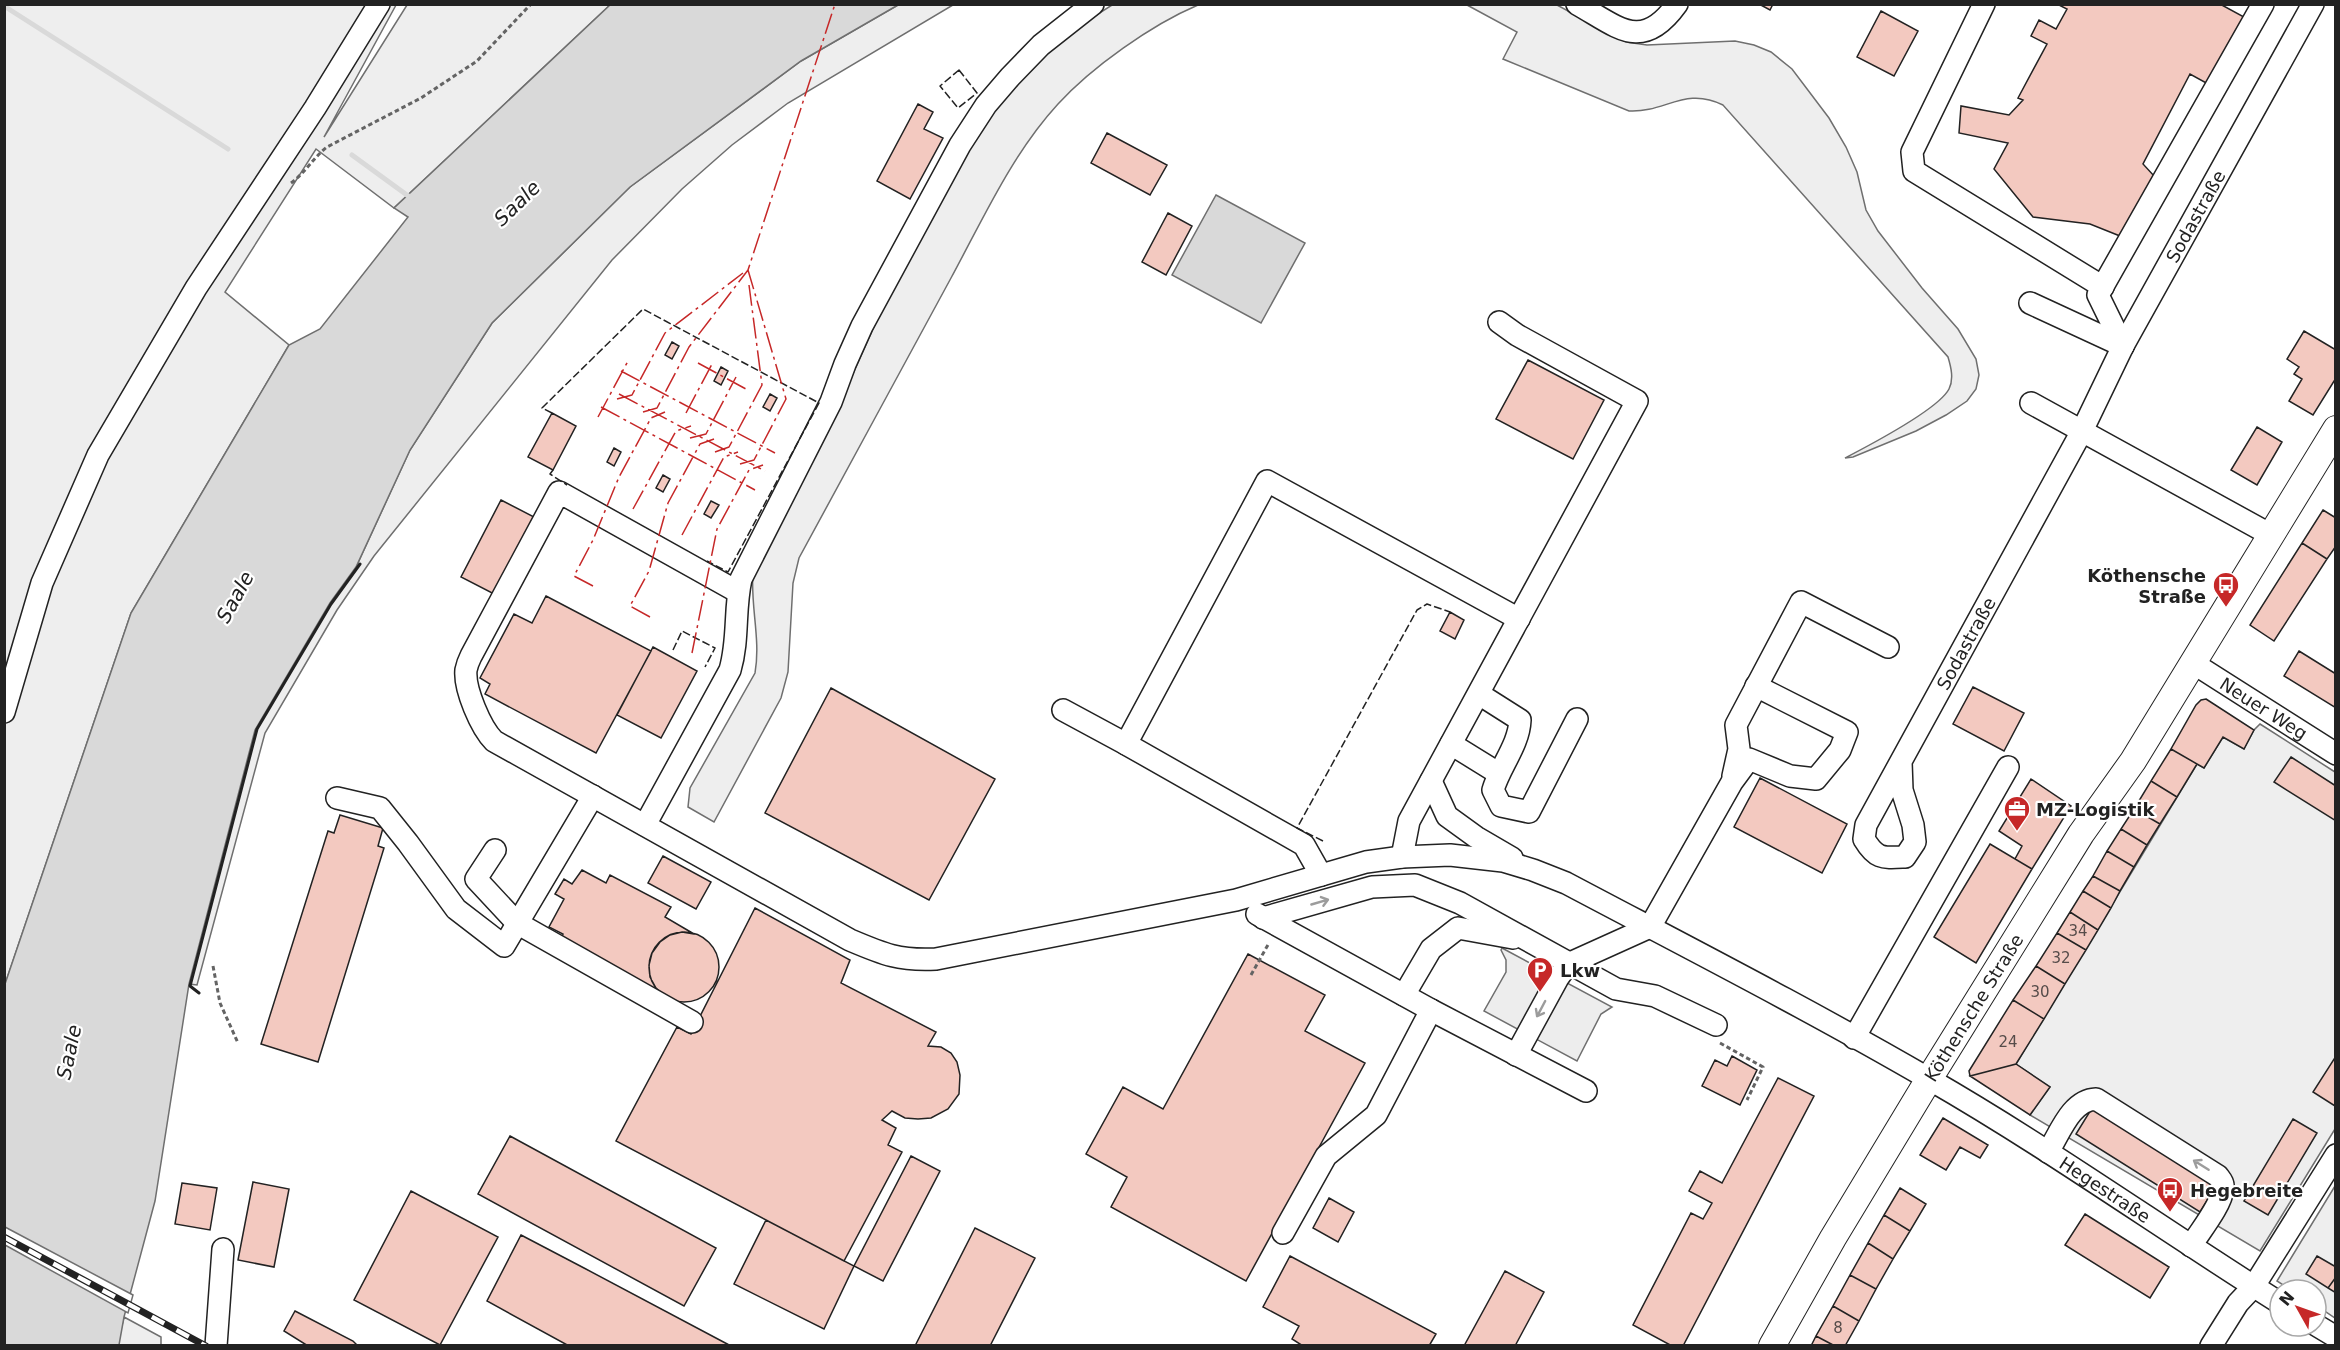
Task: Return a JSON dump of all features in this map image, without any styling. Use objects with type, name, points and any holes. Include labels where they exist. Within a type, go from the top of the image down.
[{"type":"main road","name":"Köthensche Straße","points":[[1772,1346],[1833,1238],[1929,1079],[2081,834],[2133,761],[2336,429]]},
{"type":"street","points":[[4,712],[42,583],[98,455],[196,288],[315,108],[379,4]]},
{"type":"street","points":[[645,825],[730,670],[736,649],[738,592],[741,579],[831,402],[862,326],[960,145],[986,105],[1010,77],[1041,45],[1093,4]]},
{"type":"street","points":[[1577,4],[1622,30],[1637,34],[1653,29],[1667,19],[1677,4]]},
{"type":"street","points":[[1984,4],[1912,152],[1914,171],[2103,287]]},
{"type":"street","points":[[2123,346],[2098,296],[2263,4]]},
{"type":"street","name":"Sodastraße","points":[[1901,762],[2082,431],[2123,346],[2313,4]]},
{"type":"street","points":[[2030,303],[2123,346]]},
{"type":"street","points":[[1402,857],[1409,821],[1637,401],[1516,335],[1499,322]]},
{"type":"street","points":[[2031,403],[2271,535]]},
{"type":"street","points":[[1126,744],[1267,481],[1519,620]]},
{"type":"street","points":[[738,592],[559,492],[471,656],[466,670],[467,682],[481,724],[494,741],[850,940],[884,955],[911,960],[936,959],[1236,900],[1366,862],[1402,857],[1450,855],[1503,861],[1533,870]]},
{"type":"street","points":[[1732,782],[1739,749],[1736,725],[1801,602],[1888,647]]},
{"type":"street","name":"Neuer Weg","points":[[2193,663],[2336,754]]},
{"type":"street","points":[[1516,1055],[1568,964],[1650,927],[1732,782],[1749,759],[1790,776],[1816,779],[1840,750],[1847,732],[1756,686]]},
{"type":"street","points":[[1479,694],[1520,720],[1520,734],[1498,773],[1493,790],[1501,806],[1529,812],[1577,719]]},
{"type":"street","points":[[1063,710],[1304,845],[1321,875]]},
{"type":"street","points":[[1451,744],[1498,773]]},
{"type":"street","points":[[1854,1038],[2008,767]]},
{"type":"street","points":[[1431,781],[1447,816],[1476,837],[1533,870]]},
{"type":"street","points":[[337,798],[380,808],[456,909],[504,946],[593,796]]},
{"type":"street","points":[[495,850],[476,879],[517,923],[692,1022]]},
{"type":"street","name":"Hegestraße","points":[[1533,870],[1566,883],[1650,927],[1929,1079],[2110,1190],[2191,1246],[2268,1295]]},
{"type":"street","points":[[1271,922],[1372,887],[1415,885],[1460,903],[1616,989],[1655,996],[1718,1034]]},
{"type":"street","points":[[1236,900],[1271,922],[1431,1010],[1587,1091]]},
{"type":"street","points":[[1404,995],[1431,949],[1458,928],[1531,941]]},
{"type":"street","points":[[1283,1233],[1326,1156],[1376,1115],[1431,1010]]},
{"type":"street","points":[[2048,1152],[2074,1109],[2082,1102],[2096,1099],[2218,1176],[2224,1188],[2217,1205],[2191,1246]]},
{"type":"street","points":[[2211,1346],[2238,1303],[2254,1286],[2336,1155]]},
{"type":"street","points":[[216,1346],[223,1249]]},
{"type":"path","points":[[288,185],[302,175],[317,155],[327,147],[421,98],[477,60],[531,4]]},
{"type":"path","points":[[1251,975],[1271,922]]},
{"type":"path","points":[[213,966],[220,1003],[238,1043]]},
{"type":"path","points":[[1718,1034],[1763,1067],[1747,1100]]},
{"type":"shaded area","points":[[5,5],[396,5],[324,137],[407,5],[610,5],[394,208],[316,149],[225,292],[289,345],[131,613],[5,984]]},
{"type":"shaded area","points":[[898,5],[953,5],[788,103],[732,145],[682,189],[612,260],[374,556],[337,610],[265,733],[197,985],[189,984],[255,730],[330,603],[356,567],[410,450],[492,323],[630,187],[801,61]]},
{"type":"shaded area","points":[[1112,5],[1198,5],[1142,35],[1088,76],[1058,104],[1012,165],[799,558],[793,583],[788,672],[781,698],[714,822],[688,807],[690,788],[755,673],[757,648],[753,571],[838,407],[877,320],[970,145],[1000,102],[1068,33]]},
{"type":"shaded area","points":[[1467,5],[1557,5],[1626,42],[1647,45],[1735,41],[1771,52],[1792,69],[1829,118],[1857,172],[1866,210],[1878,231],[1922,288],[1958,329],[1976,359],[1979,375],[1976,389],[1967,401],[1916,431],[1853,457],[1845,458],[1902,427],[1942,398],[1949,389],[1951,381],[1948,357],[1723,105],[1697,98],[1642,111],[1629,111],[1503,59],[1517,32]]},
{"type":"shaded area","points":[[2260,724],[2335,772],[2335,1129],[2260,1251],[2030,1115],[2050,1087],[2016,1064],[2197,764],[2204,768],[2223,737],[2244,749],[2254,730]]},
{"type":"shaded area","name":"Lkw","points":[[1502,948],[1612,1007],[1601,1014],[1577,1061],[1484,1011],[1506,972],[1506,960]]},
{"type":"shaded area","points":[[2335,1186],[2335,1318],[2328,1313],[2328,1278],[2279,1278]]},
{"type":"shaded area","points":[[124,1317],[161,1337],[161,1345],[117,1346]]},
{"type":"water","name":"Saale","points":[[610,5],[898,5],[801,61],[630,187],[492,323],[410,450],[356,567],[330,603],[255,730],[189,984],[155,1201],[124,1317],[119,1345],[5,1346],[5,984],[131,613],[289,345],[320,329],[408,217],[394,208]]},
{"type":"water","points":[[1216,195],[1305,243],[1261,323],[1172,275]]},
{"type":"pier","points":[[5,1227],[133,1295],[128,1313],[5,1245]]},
{"type":"building","points":[[1759,4],[1773,4],[1770,10]]},
{"type":"building","points":[[2057,4],[2220,4],[2244,17],[2208,84],[2190,74],[2143,164],[2155,177],[2120,236],[2090,224],[2033,217],[1994,169],[2008,143],[1959,133],[1961,106],[2009,115],[2023,100],[2018,98],[2047,44],[2031,36],[2039,20],[2056,29],[2067,9]]},
{"type":"building","points":[[1881,11],[1918,31],[1894,76],[1857,57]]},
{"type":"building","points":[[918,104],[933,112],[924,129],[943,138],[910,199],[877,181]]},
{"type":"building","points":[[1107,133],[1167,165],[1150,195],[1091,163]]},
{"type":"building","points":[[1168,213],[1192,226],[1166,275],[1142,262]]},
{"type":"building","points":[[2304,331],[2336,350],[2336,378],[2313,415],[2289,401],[2302,379],[2294,374],[2299,367],[2287,359]]},
{"type":"building","points":[[672,342],[679,346],[672,359],[665,355]]},
{"type":"building","points":[[1528,360],[1604,400],[1573,459],[1496,419]]},
{"type":"building","points":[[721,367],[728,371],[721,385],[714,381]]},
{"type":"building","points":[[770,394],[777,398],[770,411],[763,407]]},
{"type":"building","points":[[552,413],[576,426],[553,470],[528,457]]},
{"type":"building","points":[[2257,427],[2282,442],[2257,485],[2231,470]]},
{"type":"building","points":[[614,448],[621,452],[614,466],[607,462]]},
{"type":"building","points":[[663,475],[670,479],[663,492],[656,488]]},
{"type":"building","points":[[501,500],[536,518],[496,595],[461,577]]},
{"type":"building","points":[[711,501],[719,505],[711,518],[704,514]]},
{"type":"building","points":[[2323,510],[2336,518],[2336,546],[2327,559],[2302,543]]},
{"type":"building","points":[[2302,543],[2327,559],[2274,641],[2250,625]]},
{"type":"building","points":[[546,596],[651,651],[596,753],[485,694],[490,684],[480,678],[514,614],[532,623]]},
{"type":"building","points":[[1450,612],[1464,620],[1455,639],[1440,631]]},
{"type":"building","points":[[653,647],[697,671],[661,738],[617,715]]},
{"type":"building","points":[[2299,651],[2336,674],[2336,708],[2284,676]]},
{"type":"building","points":[[1973,687],[2024,713],[2004,751],[1953,724]]},
{"type":"building","points":[[831,688],[995,779],[929,900],[765,813]]},
{"type":"building","points":[[2206,699],[2254,730],[2244,749],[2223,737],[2204,768],[2171,749],[2196,705]]},
{"type":"building","points":[[2171,749],[2197,764],[2177,797],[2151,781]]},
{"type":"building","points":[[2291,757],[2336,786],[2336,821],[2274,782]]},
{"type":"building","points":[[1760,778],[1847,824],[1822,873],[1734,827]]},
{"type":"building","points":[[2031,779],[2071,806],[2032,869],[2015,859],[2022,846],[1999,831]]},
{"type":"building","points":[[2151,781],[2177,797],[2160,824],[2134,809]]},
{"type":"building","points":[[2134,809],[2160,824],[2147,845],[2121,829]]},
{"type":"building","points":[[340,815],[383,828],[378,846],[384,848],[318,1062],[261,1044],[328,831],[334,833]]},
{"type":"building","points":[[2121,829],[2147,845],[2134,867],[2107,851]]},
{"type":"building","points":[[1990,844],[2032,869],[1976,963],[1934,937]]},
{"type":"building","points":[[2107,851],[2134,867],[2120,891],[2093,876]]},
{"type":"building","points":[[663,856],[711,882],[696,909],[648,883]]},
{"type":"building","points":[[582,870],[606,883],[610,875],[671,907],[665,917],[694,934],[682,932],[670,935],[660,942],[652,953],[649,965],[650,977],[656,988],[665,996],[558,945],[563,934],[549,927],[564,899],[555,894],[564,879],[572,884]]},
{"type":"building","points":[[2093,876],[2120,891],[2111,908],[2083,891]]},
{"type":"building","points":[[2083,891],[2111,908],[2098,930],[2070,912]]},
{"type":"building","points":[[755,908],[850,960],[841,983],[936,1032],[928,1046],[941,1047],[951,1053],[957,1062],[960,1075],[959,1094],[948,1109],[931,1118],[918,1119],[905,1118],[892,1111],[882,1120],[896,1128],[888,1145],[902,1152],[844,1261],[616,1141],[677,1027],[691,1034]]},
{"type":"building","points":[[2070,912],[2098,930],[2086,950],[2057,933]]},
{"type":"building","points":[[684,932],[697,935],[709,942],[716,954],[719,967],[716,980],[709,992],[697,999],[684,1002],[671,999],[659,992],[652,980],[649,967],[652,954],[659,942],[671,935]]},
{"type":"building","points":[[2057,933],[2086,950],[2065,984],[2036,966]]},
{"type":"building","points":[[1248,954],[1325,995],[1305,1031],[1365,1063],[1246,1281],[1111,1207],[1127,1177],[1086,1154],[1123,1087],[1163,1109]]},
{"type":"building","points":[[2036,966],[2065,984],[2044,1019],[2013,1000]]},
{"type":"building","points":[[2013,1000],[2044,1019],[2016,1064],[1970,1076],[1969,1071]]},
{"type":"building","points":[[1732,1056],[1757,1070],[1740,1105],[1702,1086],[1715,1060],[1727,1066]]},
{"type":"building","points":[[2336,1056],[2336,1105],[2335,1106],[2313,1092]]},
{"type":"building","points":[[2016,1064],[2050,1087],[2030,1115],[1970,1076]]},
{"type":"building","points":[[1778,1078],[1814,1096],[1683,1346],[1672,1346],[1633,1325],[1691,1213],[1703,1219],[1712,1203],[1689,1191],[1700,1171],[1722,1183]]},
{"type":"building","points":[[2092,1108],[2216,1186],[2200,1212],[2076,1134]]},
{"type":"building","points":[[1943,1118],[1988,1145],[1980,1158],[1960,1147],[1946,1170],[1920,1155]]},
{"type":"building","points":[[2293,1119],[2317,1133],[2268,1215],[2244,1201]]},
{"type":"building","points":[[510,1136],[716,1248],[684,1306],[478,1194]]},
{"type":"building","points":[[911,1156],[940,1171],[883,1281],[854,1266]]},
{"type":"building","points":[[253,1182],[289,1189],[274,1267],[238,1260]]},
{"type":"building","points":[[182,1183],[217,1188],[210,1230],[175,1224]]},
{"type":"building","points":[[1900,1188],[1926,1204],[1910,1231],[1884,1215]]},
{"type":"building","points":[[411,1191],[498,1237],[440,1345],[354,1300]]},
{"type":"building","points":[[1329,1198],[1354,1212],[1338,1242],[1313,1228]]},
{"type":"building","points":[[2085,1214],[2169,1267],[2150,1298],[2065,1245]]},
{"type":"building","points":[[1884,1215],[1910,1231],[1893,1259],[1868,1243]]},
{"type":"building","points":[[766,1220],[854,1266],[824,1329],[734,1284]]},
{"type":"building","points":[[975,1228],[1035,1258],[990,1346],[915,1346]]},
{"type":"building","points":[[521,1235],[731,1346],[569,1346],[487,1301]]},
{"type":"building","points":[[1868,1243],[1893,1259],[1876,1289],[1850,1275]]},
{"type":"building","points":[[1290,1256],[1436,1334],[1429,1346],[1303,1346],[1292,1339],[1299,1326],[1263,1307]]},
{"type":"building","points":[[2317,1256],[2336,1267],[2336,1277],[2328,1288],[2328,1278],[2312,1278],[2306,1274]]},
{"type":"building","points":[[1505,1271],[1544,1292],[1515,1346],[1464,1346]]},
{"type":"building","points":[[1850,1275],[1876,1289],[1859,1321],[1833,1306]]},
{"type":"building","points":[[2336,1277],[2336,1293],[2328,1288]]},
{"type":"building","points":[[1833,1306],[1859,1321],[1845,1346],[1835,1346],[1816,1336]]},
{"type":"building","points":[[295,1311],[353,1341],[358,1346],[308,1346],[284,1331]]},
{"type":"building","points":[[1816,1336],[1835,1346],[1811,1346]]},
{"type":"waterway","points":[[4,6],[228,149]]},
{"type":"waterway","points":[[352,155],[411,198]]},
{"type":"railway","points":[[4,1237],[206,1346]]},
{"type":"fence","points":[[959,70],[977,93],[958,108],[940,86],[959,70]]},
{"type":"fence","points":[[552,413],[542,408],[643,309],[819,403],[728,572],[707,561]]},
{"type":"fence","points":[[553,470],[550,474],[567,485]]},
{"type":"fence","points":[[1323,841],[1297,828],[1417,610],[1427,604],[1450,612]]},
{"type":"fence","points":[[673,650],[682,631],[715,648],[705,667]]},
{"type":"wall","points":[[199,993],[190,986],[257,729],[331,604],[360,564]]},
{"type":"power","points":[[643,412],[657,408],[689,347],[748,270],[835,4]]},
{"type":"power","points":[[740,464],[754,460],[786,399],[748,270]]},
{"type":"power","points":[[617,399],[632,395],[665,333],[743,273]]},
{"type":"power","points":[[715,452],[729,447],[762,385],[749,285]]},
{"type":"power","points":[[598,417],[628,361]]},
{"type":"power","points":[[698,363],[746,389]]},
{"type":"power","points":[[686,413],[712,364]]},
{"type":"power","points":[[621,371],[775,453]]},
{"type":"power","points":[[690,438],[706,434],[736,377]]},
{"type":"power","points":[[619,394],[765,471]]},
{"type":"power","points":[[601,407],[755,490]]},
{"type":"power","points":[[593,586],[574,576],[593,540],[619,477],[651,418],[665,412]]},
{"type":"power","points":[[633,509],[676,431],[691,426]]},
{"type":"power","points":[[650,617],[630,606],[649,571],[668,503],[700,444],[714,439]]},
{"type":"power","points":[[682,535],[724,457],[738,452]]},
{"type":"power","points":[[692,653],[717,529],[749,470],[763,465]]},
{"type":"place","name":"Köthensche Straße","points":[[2226,608]]},
{"type":"place","name":"MZ-Logistik","points":[[2017,832]]},
{"type":"place","name":"Lkw","points":[[1540,993]]},
{"type":"place","name":"Hegebreite","points":[[2170,1213]]}]
